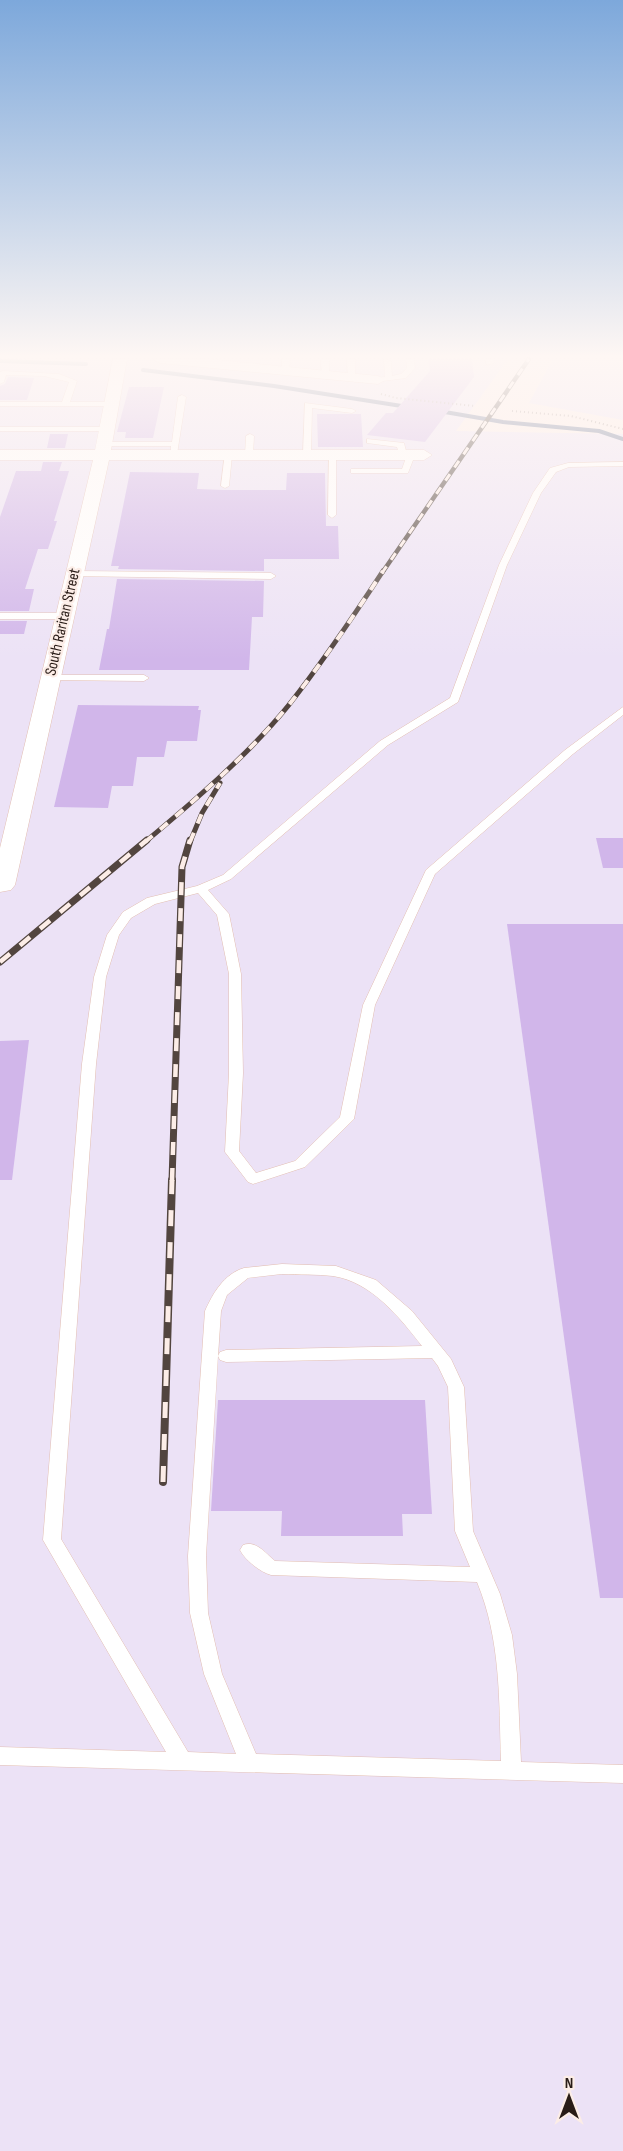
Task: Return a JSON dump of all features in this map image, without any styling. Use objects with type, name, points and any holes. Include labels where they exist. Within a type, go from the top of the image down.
[{"type":"street","name":"South Raritan Street","points":[[1,885],[101,459]]},
{"type":"lane","points":[[225,486],[228,459]]},
{"type":"lane","points":[[332,459],[332,515]]},
{"type":"lane","points":[[354,471],[405,471],[411,459]]},
{"type":"lane","points":[[182,1761],[52,1540],[88,1064],[100,977],[113,935],[128,915],[151,901],[201,889],[227,877],[384,743],[454,700],[503,565],[537,493],[553,470],[568,465],[623,464]]},
{"type":"lane","points":[[75,574],[271,576]]},
{"type":"lane","points":[[0,616],[65,616]]},
{"type":"lane","points":[[50,678],[144,678]]},
{"type":"lane","points":[[201,889],[223,914],[235,974],[236,1073],[232,1152],[252,1179],[300,1164],[347,1119],[369,1005],[430,872],[569,752],[623,710]]},
{"type":"lane","points":[[250,1763],[213,1674],[198,1613],[197,1556],[213,1311],[221,1292],[244,1273],[282,1269],[336,1270],[371,1284],[406,1315],[445,1363],[456,1387],[464,1531],[491,1591],[505,1646],[511,1771]]},
{"type":"lane","points":[[226,1356],[435,1352]]},
{"type":"lane","points":[[249,1550],[271,1568],[483,1575]]},
{"type":"lane","points":[[0,1756],[623,1774]]},
{"type":"shaded area","points":[[0,459],[623,459],[623,2151],[0,2151]]},
{"type":"building","points":[[43,462],[62,462],[59,471],[69,471],[54,521],[57,521],[48,549],[38,549],[25,589],[34,589],[29,611],[0,611],[0,517],[16,471],[41,471]]},
{"type":"building","points":[[130,472],[199,473],[197,489],[224,490],[286,490],[287,473],[325,473],[326,526],[338,526],[339,559],[264,559],[264,571],[118,569],[119,566],[111,566]]},
{"type":"building","points":[[117,579],[264,581],[263,617],[252,617],[249,670],[99,670],[107,629],[109,629]]},
{"type":"building","points":[[0,621],[27,621],[24,634],[0,634]]},
{"type":"building","points":[[78,705],[199,706],[198,710],[201,710],[197,741],[167,741],[164,757],[137,757],[133,786],[112,786],[108,808],[54,807]]},
{"type":"building","points":[[596,838],[623,838],[623,868],[603,868]]},
{"type":"building","points":[[507,924],[623,924],[623,1598],[600,1598]]},
{"type":"building","points":[[29,1040],[12,1180],[0,1180],[0,1041]]},
{"type":"building","points":[[218,1400],[425,1400],[432,1514],[402,1514],[403,1536],[281,1536],[282,1511],[211,1511]]},
{"type":"railway","points":[[382,573],[460,459]]},
{"type":"railway","points":[[145,842],[220,777],[273,724],[325,657],[383,571]]},
{"type":"railway","points":[[190,842],[202,813],[220,783]]},
{"type":"railway","points":[[0,962],[147,840]]},
{"type":"railway","points":[[172,1181],[182,867],[190,840]]},
{"type":"railway","points":[[163,1482],[172,1180]]}]
